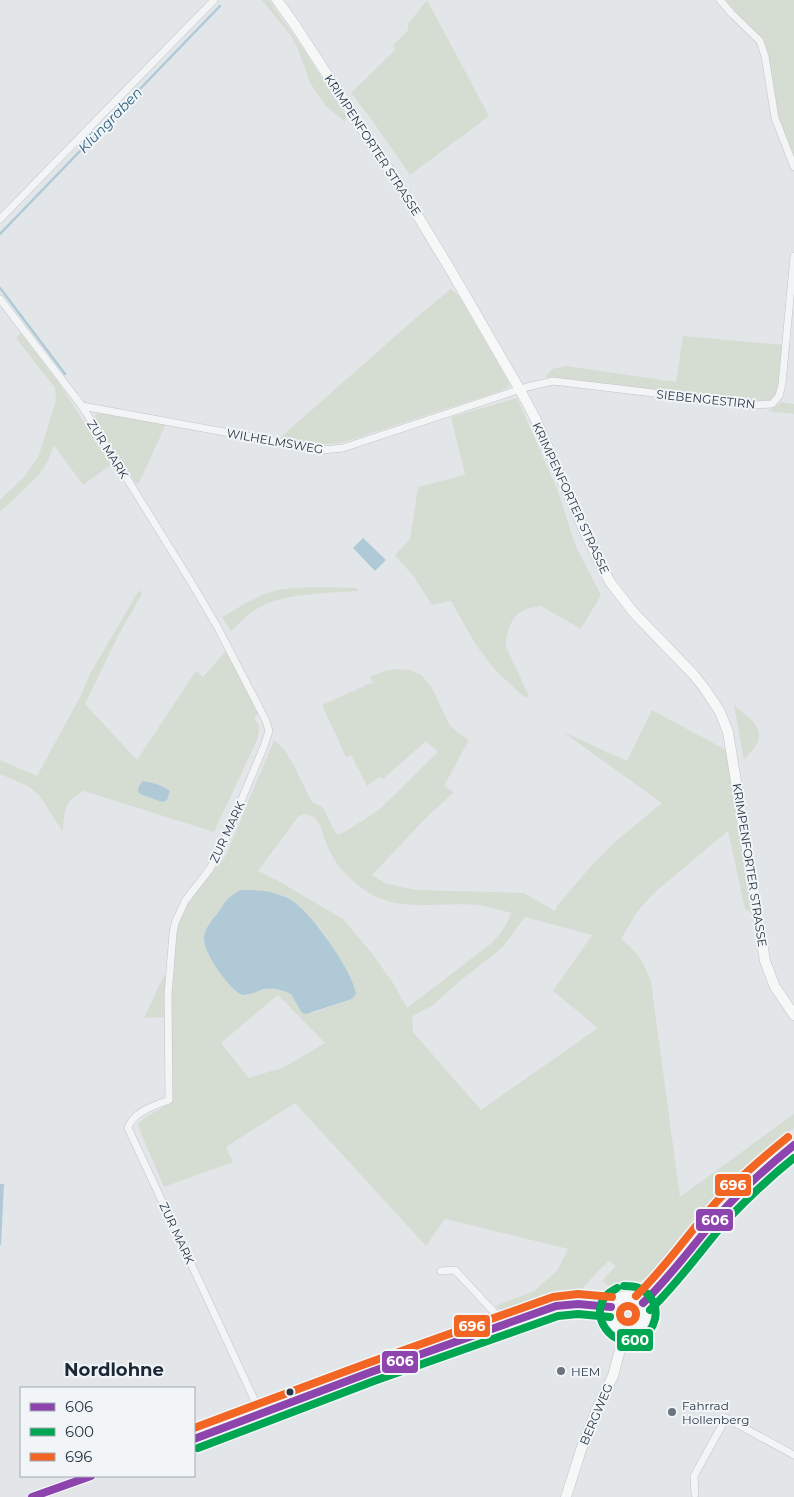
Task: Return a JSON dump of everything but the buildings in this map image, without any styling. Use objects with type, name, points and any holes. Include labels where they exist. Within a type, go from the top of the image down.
[{"type":"street","points":[[0,219],[214,0]]},
{"type":"street","name":"KRIMPENFORTER STRASSE","points":[[277,0],[296,25],[404,193],[450,268],[520,390],[535,418],[588,538],[610,582],[634,613],[694,675],[720,712],[728,732],[765,961],[775,988],[794,1015]]},
{"type":"street","points":[[720,0],[760,41],[765,56],[776,118],[794,167]]},
{"type":"street","name":"SIEBENGESTIRN","points":[[520,390],[540,383],[553,382],[754,404],[772,404],[779,396],[782,384],[794,256]]},
{"type":"street","name":"ZUR MARK","points":[[0,299],[82,406],[218,628],[266,721],[269,731],[222,847],[209,870],[185,901],[175,923],[168,995],[169,1100],[135,1117],[130,1122],[128,1128],[261,1414]]},
{"type":"street","name":"WILHELMSWEG","points":[[82,406],[323,450],[343,448],[520,390]]},
{"type":"street","points":[[642,1303],[653,1294],[732,1201],[755,1178],[794,1146]]},
{"type":"street","points":[[441,1271],[455,1270],[505,1324]]},
{"type":"street","points":[[623,1296],[634,1297],[642,1303],[646,1313],[643,1323],[635,1330],[625,1332],[615,1327],[610,1318],[611,1307],[614,1302],[623,1296]]},
{"type":"street","points":[[195,1439],[380,1368],[556,1306],[578,1304],[611,1307]]},
{"type":"street","name":"BERGWEG","points":[[566,1497],[596,1411],[613,1376],[625,1332]]},
{"type":"street","points":[[695,1494],[694,1476],[726,1418],[794,1455]]},
{"type":"street","points":[[32,1497],[88,1477]]},
{"type":"shaded area","points":[[262,0],[269,0],[302,47],[346,116],[345,122],[325,105],[310,83],[298,49],[291,36]]},
{"type":"shaded area","points":[[427,0],[489,116],[410,175],[351,93],[395,50],[393,46],[408,30],[408,24]]},
{"type":"shaded area","points":[[723,0],[794,0],[794,159],[779,118],[768,55]]},
{"type":"shaded area","points":[[451,289],[459,296],[508,381],[509,387],[344,442],[320,444],[281,437],[417,317]]},
{"type":"shaded area","points":[[21,333],[61,386],[111,465],[83,485],[54,445],[48,461],[39,475],[0,512],[0,500],[25,476],[39,455],[56,400],[55,388],[16,338]]},
{"type":"shaded area","points":[[683,336],[784,345],[782,375],[775,395],[770,401],[754,402],[545,377],[552,369],[566,366],[676,382]]},
{"type":"shaded area","points":[[517,398],[558,491],[576,547],[601,595],[581,629],[541,606],[524,610],[515,617],[508,632],[506,647],[529,696],[525,698],[494,669],[476,645],[451,601],[432,605],[414,577],[395,555],[410,539],[418,487],[465,475],[451,417]]},
{"type":"shaded area","points":[[782,402],[794,404],[794,414],[768,411]]},
{"type":"shaded area","points":[[99,411],[166,424],[139,483],[136,484],[93,418]]},
{"type":"shaded area","points":[[313,587],[357,588],[358,591],[309,594],[272,602],[253,611],[231,631],[222,617],[258,597],[280,590]]},
{"type":"shaded area","points":[[139,590],[142,594],[119,634],[85,704],[137,760],[196,671],[203,677],[226,651],[258,714],[254,717],[259,726],[258,738],[214,832],[84,791],[72,799],[66,808],[63,832],[39,795],[28,786],[0,774],[0,760],[37,776],[80,697],[91,672]]},
{"type":"shaded area","points":[[410,670],[421,675],[432,688],[449,724],[469,740],[444,786],[454,792],[426,818],[372,875],[385,883],[416,890],[524,893],[555,911],[557,906],[591,866],[617,840],[662,803],[563,732],[627,761],[652,710],[726,750],[751,912],[745,909],[728,831],[654,893],[637,912],[621,939],[640,958],[651,982],[680,1197],[794,1114],[794,1128],[775,1141],[739,1172],[691,1226],[666,1260],[645,1280],[609,1286],[602,1281],[616,1266],[609,1261],[583,1288],[542,1297],[504,1313],[495,1306],[534,1291],[557,1271],[568,1249],[445,1219],[426,1246],[295,1103],[226,1147],[233,1162],[164,1187],[137,1124],[172,1102],[171,995],[178,922],[195,893],[225,857],[274,740],[283,748],[292,762],[312,802],[323,807],[336,834],[341,834],[379,810],[438,752],[426,741],[383,779],[379,777],[367,786],[351,755],[346,757],[322,705],[373,682],[370,677],[384,671]],"holes":[[[304,814],[316,819],[331,854],[340,868],[366,891],[379,898],[406,904],[477,905],[511,913],[507,922],[489,945],[407,1008],[393,983],[371,952],[343,919],[258,871],[298,817]],[[279,894],[312,918],[330,942],[343,969],[352,999],[312,1013],[302,1012],[292,994],[280,990],[268,989],[246,996],[224,976],[207,952]],[[525,917],[592,935],[553,991],[598,1028],[481,1110],[413,1032],[412,1016],[432,1006],[503,947]],[[278,995],[325,1043],[281,1069],[249,1078],[221,1043]]]},
{"type":"shaded area","points":[[734,705],[754,722],[759,733],[756,746],[744,761]]},
{"type":"shaded area","points":[[167,976],[166,1017],[144,1018],[163,977]]},
{"type":"water","points":[[363,538],[386,560],[375,571],[353,548]]},
{"type":"water","points":[[143,781],[154,783],[170,791],[167,800],[162,802],[140,794],[138,791],[139,786]]},
{"type":"water","points":[[242,890],[276,893],[296,903],[316,924],[341,961],[356,994],[352,999],[306,1014],[302,1013],[291,994],[285,991],[265,989],[243,995],[235,990],[216,968],[204,943],[204,936],[208,925],[227,900]]},
{"type":"water","points":[[0,1184],[4,1184],[1,1245],[0,1245]]},
{"type":"waterway","name":"Klüngraben","points":[[0,234],[220,6]]},
{"type":"waterway","name":"Klüngraben","points":[[0,288],[65,374]]},
{"type":"transit line","name":"696","points":[[636,1296],[656,1275],[720,1198],[788,1137]]},
{"type":"transit line","name":"606","points":[[643,1303],[727,1206],[754,1179],[794,1145]]},
{"type":"transit line","name":"600","points":[[650,1310],[680,1278],[727,1220],[759,1188],[794,1158]]},
{"type":"transit line","name":"600","points":[[617,1288],[608,1294],[602,1302],[601,1320],[612,1335],[620,1340],[639,1339],[653,1325],[656,1314],[653,1301],[639,1288],[624,1286]]},
{"type":"transit line","name":"696","points":[[195,1428],[553,1297],[578,1294],[612,1297]]},
{"type":"transit line","name":"606","points":[[195,1439],[371,1372],[556,1306],[578,1304],[611,1307]]},
{"type":"transit line","name":"696","points":[[628,1306],[634,1308],[636,1314],[634,1320],[628,1322],[622,1320],[620,1314],[622,1308],[628,1306]]},
{"type":"transit line","name":"600","points":[[198,1448],[374,1381],[558,1316],[578,1314],[610,1317]]},
{"type":"transit line","name":"606","points":[[32,1497],[88,1477]]},
{"type":"place","name":"HEM","points":[[561,1371]]},
{"type":"place","name":"Fahrrad Hollenberg","points":[[672,1412]]},
{"type":"district","name":"Nordlohne","points":[[114,1370]]}]
